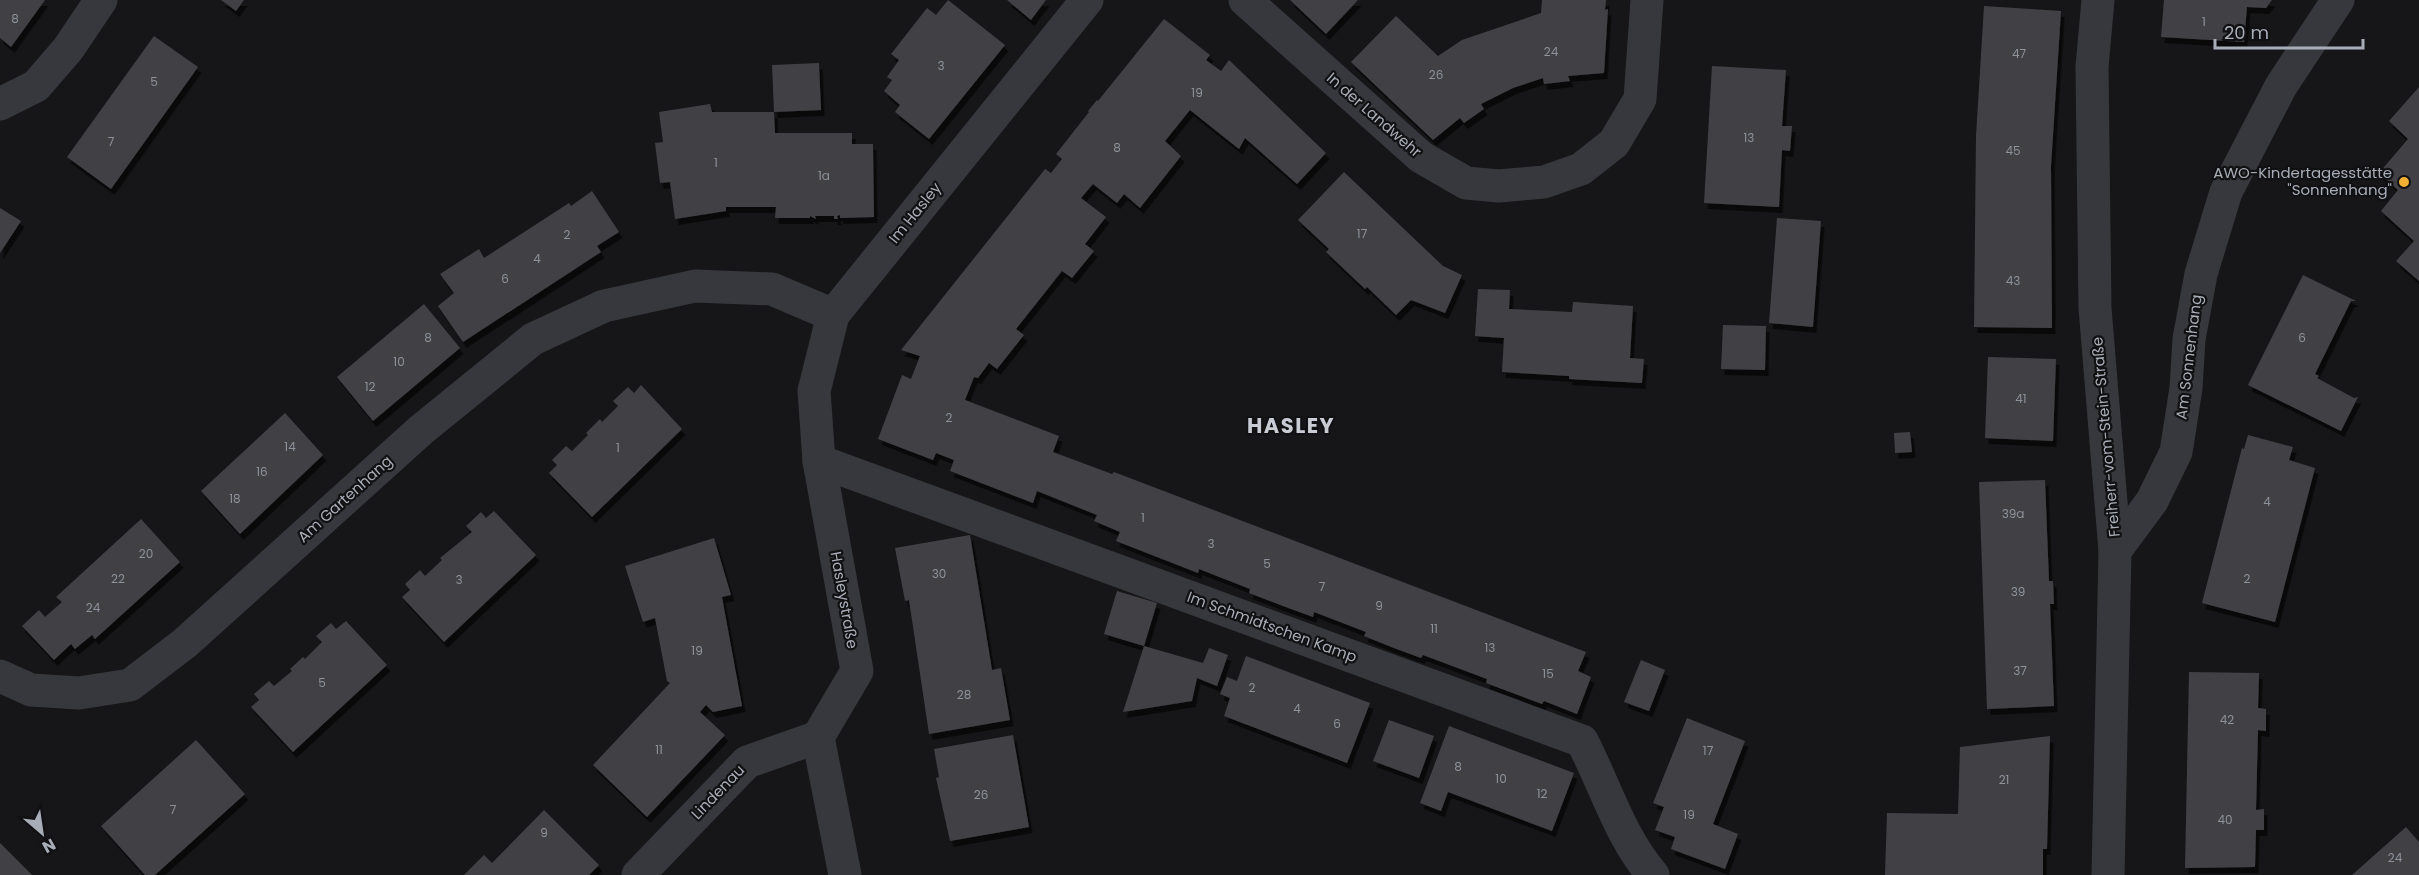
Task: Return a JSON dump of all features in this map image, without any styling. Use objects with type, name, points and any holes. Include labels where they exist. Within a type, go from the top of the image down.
[{"type":"street","points":[[0,104],[36,86],[68,49],[101,0]]},
{"type":"street","name":"Im Hasley","points":[[833,315],[1087,0]]},
{"type":"street","name":"In der Landwehr","points":[[1245,0],[1421,157],[1466,183],[1499,186],[1544,182],[1581,169],[1614,143],[1640,99],[1647,0]]},
{"type":"street","name":"Freiherr-vom-Stein-Straße","points":[[2098,0],[2092,68],[2096,308],[2115,551],[2108,875]]},
{"type":"street","name":"Am Sonnenhang","points":[[2115,551],[2152,501],[2176,452],[2186,388],[2189,339],[2201,274],[2226,192],[2281,86],[2338,0]]},
{"type":"street","name":"Am Gartenhang","points":[[0,676],[31,690],[79,693],[130,685],[185,643],[422,430],[533,339],[604,306],[695,286],[772,289],[833,315]]},
{"type":"street","name":"Hasleystraße","points":[[818,737],[857,672],[819,461],[814,391],[833,315]]},
{"type":"street","name":"Im Schmidtschen Kamp","points":[[819,461],[1582,741],[1609,801],[1644,865],[1653,875]]},
{"type":"street","points":[[818,737],[845,875]]},
{"type":"street","name":"Lindenau","points":[[638,875],[747,762],[818,737]]},
{"type":"building","points":[[0,0],[45,0],[11,47],[0,38]]},
{"type":"building","points":[[221,0],[244,0],[236,11]]},
{"type":"building","points":[[948,0],[1005,45],[929,139],[895,112],[900,105],[884,91],[892,80],[887,77],[899,60],[891,54],[927,8],[936,15]]},
{"type":"building","points":[[1007,0],[1046,0],[1031,20]]},
{"type":"building","points":[[1290,0],[1358,0],[1326,34]]},
{"type":"building","points":[[1542,0],[1606,0],[1605,10],[1608,9],[1604,73],[1568,76],[1570,81],[1544,84],[1543,78],[1513,88],[1481,104],[1484,109],[1464,123],[1460,118],[1433,140],[1351,62],[1396,16],[1438,56],[1462,40],[1541,13]]},
{"type":"building","points":[[2164,0],[2272,0],[2266,8],[2247,7],[2244,42],[2161,37]]},
{"type":"building","points":[[1984,6],[2061,11],[2051,166],[2052,328],[1974,327],[1976,136]]},
{"type":"building","points":[[1164,19],[1210,55],[1206,60],[1221,71],[1229,60],[1326,153],[1297,184],[1245,138],[1239,149],[1190,110],[1165,141],[1181,156],[1140,208],[1124,194],[1117,203],[1093,184],[1081,198],[1106,217],[1085,244],[1094,251],[1072,278],[1062,271],[1016,329],[1024,335],[997,369],[989,363],[978,378],[974,377],[965,400],[1059,436],[1053,452],[1112,474],[1114,472],[1586,652],[1578,671],[1591,677],[1577,714],[1544,701],[1542,704],[1486,683],[1487,679],[1423,655],[1421,658],[1394,648],[1364,636],[1366,632],[1314,612],[1313,617],[1249,593],[1250,589],[1199,569],[1198,573],[1116,541],[1120,532],[1094,521],[1097,515],[1037,491],[1033,503],[950,471],[954,460],[936,453],[933,460],[878,439],[902,375],[911,379],[920,356],[901,350],[1045,169],[1051,173],[1062,159],[1056,154],[1088,111]]},
{"type":"building","points":[[154,36],[198,67],[111,189],[67,157]]},
{"type":"building","points":[[819,63],[821,110],[774,112],[772,65]]},
{"type":"building","points":[[1712,66],[1786,70],[1782,126],[1792,126],[1790,151],[1782,150],[1779,207],[1704,203]]},
{"type":"building","name":"AWO-Kindertagesstätte \"Sonnenhang\"","points":[[2419,87],[2419,281],[2396,261],[2414,241],[2381,211],[2398,190],[2379,173],[2408,139],[2389,121]]},
{"type":"building","points":[[710,104],[712,112],[774,112],[775,133],[852,133],[852,144],[873,144],[874,217],[840,218],[840,215],[837,216],[838,219],[834,219],[834,216],[815,216],[816,219],[810,216],[810,218],[775,218],[776,207],[726,207],[726,211],[675,219],[670,182],[660,183],[655,143],[663,142],[659,112]]},
{"type":"building","points":[[1344,172],[1443,266],[1462,275],[1445,313],[1411,300],[1396,315],[1326,252],[1329,249],[1298,220]]},
{"type":"building","points":[[592,191],[619,232],[597,246],[601,252],[463,342],[438,306],[454,293],[440,274],[479,249],[484,258],[569,203],[571,206]]},
{"type":"building","points":[[0,208],[21,221],[0,253]]},
{"type":"building","points":[[1777,218],[1821,221],[1813,327],[1769,323]]},
{"type":"building","points":[[2303,275],[2356,301],[2351,301],[2315,374],[2319,376],[2317,378],[2354,398],[2358,397],[2341,431],[2248,385]]},
{"type":"building","points":[[1478,289],[1510,290],[1509,309],[1572,312],[1573,302],[1633,306],[1630,358],[1644,359],[1642,383],[1502,372],[1504,338],[1475,336]]},
{"type":"building","points":[[424,304],[460,348],[373,421],[337,377]]},
{"type":"building","points":[[1723,325],[1766,326],[1765,370],[1721,369]]},
{"type":"building","points":[[1988,357],[2056,359],[2053,441],[1985,438]]},
{"type":"building","points":[[641,385],[682,429],[592,517],[549,473],[557,465],[552,460],[566,446],[572,451],[600,419],[602,422],[618,406],[613,401],[628,387],[634,393]]},
{"type":"building","points":[[285,413],[323,455],[240,534],[201,491]]},
{"type":"building","points":[[1910,432],[1912,452],[1895,453],[1894,433]]},
{"type":"building","points":[[2248,435],[2293,447],[2289,460],[2315,468],[2275,622],[2202,603],[2242,448],[2244,449]]},
{"type":"building","points":[[2045,480],[2049,581],[2053,581],[2054,604],[2050,604],[2054,706],[1987,709],[1979,482]]},
{"type":"building","points":[[494,511],[536,555],[444,642],[402,597],[410,590],[405,584],[420,570],[425,576],[442,560],[440,558],[472,532],[466,526],[481,512],[486,518]]},
{"type":"building","points":[[141,519],[180,562],[95,639],[92,635],[75,649],[71,644],[54,660],[22,626],[39,610],[45,617],[62,602],[56,597]]},
{"type":"building","points":[[970,535],[992,670],[1001,668],[1010,720],[929,734],[909,600],[905,601],[895,548]]},
{"type":"building","points":[[714,538],[731,595],[722,597],[742,706],[713,712],[706,705],[700,712],[725,735],[647,817],[593,765],[670,683],[667,681],[655,618],[643,622],[625,566]]},
{"type":"building","points":[[1117,591],[1157,603],[1144,646],[1104,634]]},
{"type":"building","points":[[346,621],[387,665],[293,752],[251,707],[259,700],[254,694],[269,681],[274,686],[292,671],[290,669],[303,657],[305,659],[322,642],[316,636],[331,623],[336,629]]},
{"type":"building","points":[[1144,646],[1203,663],[1209,648],[1228,655],[1217,686],[1197,678],[1192,701],[1123,712]]},
{"type":"building","points":[[1246,656],[1370,703],[1347,763],[1224,716],[1230,698],[1220,694],[1227,677],[1237,681]]},
{"type":"building","points":[[1641,660],[1665,670],[1649,711],[1624,702]]},
{"type":"building","points":[[2189,672],[2259,673],[2258,708],[2266,709],[2266,731],[2258,730],[2256,810],[2264,809],[2264,830],[2256,830],[2255,867],[2185,868]]},
{"type":"building","points":[[1687,718],[1745,741],[1713,824],[1738,834],[1725,869],[1671,849],[1675,837],[1655,830],[1664,807],[1653,803]]},
{"type":"building","points":[[1389,720],[1434,736],[1419,778],[1373,761]]},
{"type":"building","points":[[1449,726],[1574,773],[1552,831],[1448,792],[1441,811],[1420,803]]},
{"type":"building","points":[[1013,735],[1029,827],[950,841],[936,778],[939,777],[934,749]]},
{"type":"building","points":[[2050,736],[2047,849],[2043,849],[2043,875],[1885,875],[1887,813],[1958,814],[1960,747]]},
{"type":"building","points":[[196,740],[245,794],[155,875],[145,875],[101,826]]},
{"type":"building","points":[[544,810],[599,865],[589,875],[464,875],[484,855],[492,863]]},
{"type":"building","points":[[2406,827],[2419,842],[2419,875],[2352,875]]},
{"type":"building","points":[[0,843],[32,875],[0,875]]},
{"type":"place","name":"AWO-Kindertagesstätte \"Sonnenhang\"","points":[[2404,182]]},
{"type":"district","name":"HASLEY","points":[[1291,426]]}]
